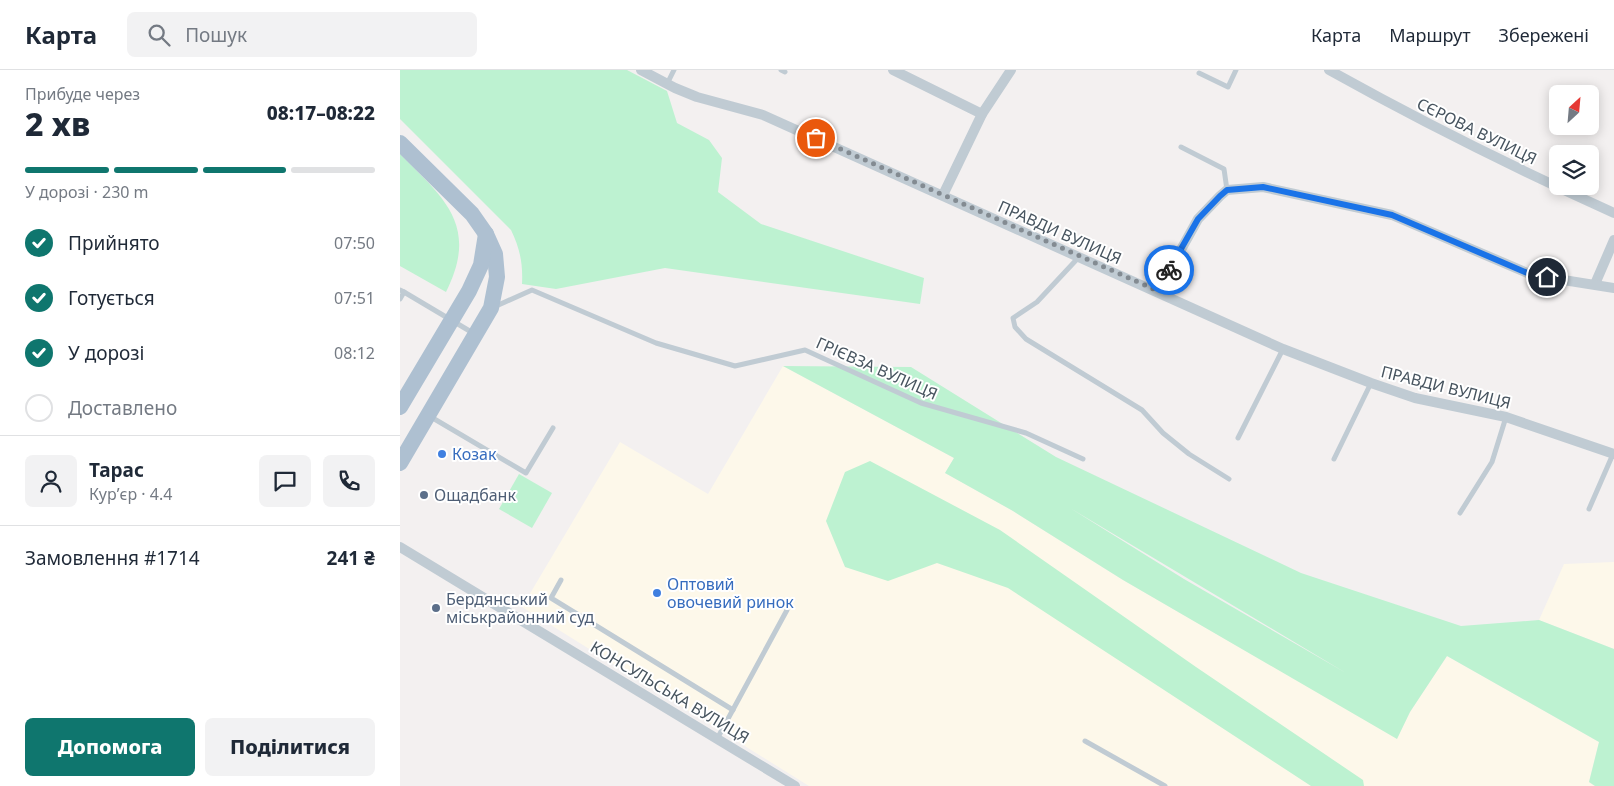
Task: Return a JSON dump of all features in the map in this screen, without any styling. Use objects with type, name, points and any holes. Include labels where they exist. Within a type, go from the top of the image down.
[{"type":"main road","points":[[400,143],[472,214],[486,234],[495,254],[498,277],[492,308],[400,463]]},
{"type":"main road","points":[[400,406],[482,265],[486,234]]},
{"type":"street","name":"ПРАВДИ ВУЛИЦЯ","points":[[641,70],[697,97],[763,115],[1282,348],[1415,398],[1506,417],[1614,454]]},
{"type":"street","points":[[894,70],[982,114]]},
{"type":"street","points":[[943,195],[982,114],[1011,70]]},
{"type":"street","name":"СЄРОВА ВУЛИЦЯ","points":[[1329,70],[1504,163],[1614,213]]},
{"type":"street","points":[[1158,291],[1198,219],[1227,190],[1263,187],[1392,215],[1532,275],[1614,288]]},
{"type":"street","points":[[1595,284],[1614,240]]},
{"type":"street","name":"КОНСУЛЬСЬКА ВУЛИЦЯ","points":[[400,547],[795,786]]},
{"type":"lane","points":[[667,84],[674,70]]},
{"type":"lane","points":[[1199,73],[1228,87],[1236,70]]},
{"type":"lane","points":[[1181,148],[1224,169],[1227,190]]},
{"type":"lane","points":[[1079,257],[1037,302],[1013,318],[1015,327],[1026,339],[1142,410],[1170,438],[1229,479]]},
{"type":"lane","name":"ГРІЄВЗА ВУЛИЦЯ","points":[[492,308],[532,290],[656,343],[735,366],[805,350],[921,403],[1026,433],[1083,459]]},
{"type":"lane","points":[[400,299],[402,291],[476,335]]},
{"type":"lane","points":[[1238,438],[1282,348]]},
{"type":"lane","points":[[1334,459],[1371,383]]},
{"type":"lane","points":[[428,416],[526,473],[553,428]]},
{"type":"lane","points":[[1460,513],[1492,462],[1506,417]]},
{"type":"lane","points":[[1588,509],[1614,454]]},
{"type":"lane","points":[[561,580],[551,598],[733,710]]},
{"type":"lane","points":[[717,738],[788,610]]},
{"type":"lane","points":[[1085,741],[1165,786]]},
{"type":"shaded area","points":[[783,366],[954,458],[945,473],[1013,511],[1123,580],[1397,738],[1410,712],[1447,656],[1599,742],[1589,782],[1595,786],[809,786],[522,607],[620,442],[708,494]]},
{"type":"shaded area","points":[[1614,562],[1614,649],[1539,620],[1564,564]]},
{"type":"green space","points":[[400,70],[627,70],[667,91],[677,123],[709,140],[722,158],[718,192],[761,224],[924,278],[920,304],[665,268],[556,289],[522,284],[520,256],[511,230],[400,119]]},
{"type":"green space","points":[[400,154],[443,200],[452,215],[458,231],[459,249],[455,269],[446,292],[400,266]]},
{"type":"green space","points":[[783,366],[911,367],[1056,457],[1301,573],[1461,626],[1539,620],[1614,649],[1614,786],[1595,786],[1589,782],[1599,742],[1447,656],[1410,712],[1397,739],[1123,580],[1013,511],[945,473],[954,458]],"holes":[[[1070,508],[1346,673],[1184,579]]]},
{"type":"green space","points":[[870,461],[1000,530],[1196,667],[1363,780],[1364,786],[1311,786],[1008,588],[937,563],[888,581],[845,567],[826,521],[845,472]]},
{"type":"green space","points":[[519,474],[552,493],[532,528],[499,509]]},
{"type":"way so far","points":[[816,138],[1158,291],[1169,270]]},
{"type":"place","name":"Козак","points":[[442,454]]},
{"type":"place","name":"Ощадбанк","points":[[424,495]]},
{"type":"place","name":"Оптовий овочевий ринок","points":[[657,593]]},
{"type":"place","name":"Бердянський міськрайонний суд","points":[[436,608]]},
{"type":"route","points":[[1169,270],[1198,219],[1220,196],[1227,190],[1263,187],[1392,215],[1532,275],[1547,277]]}]
